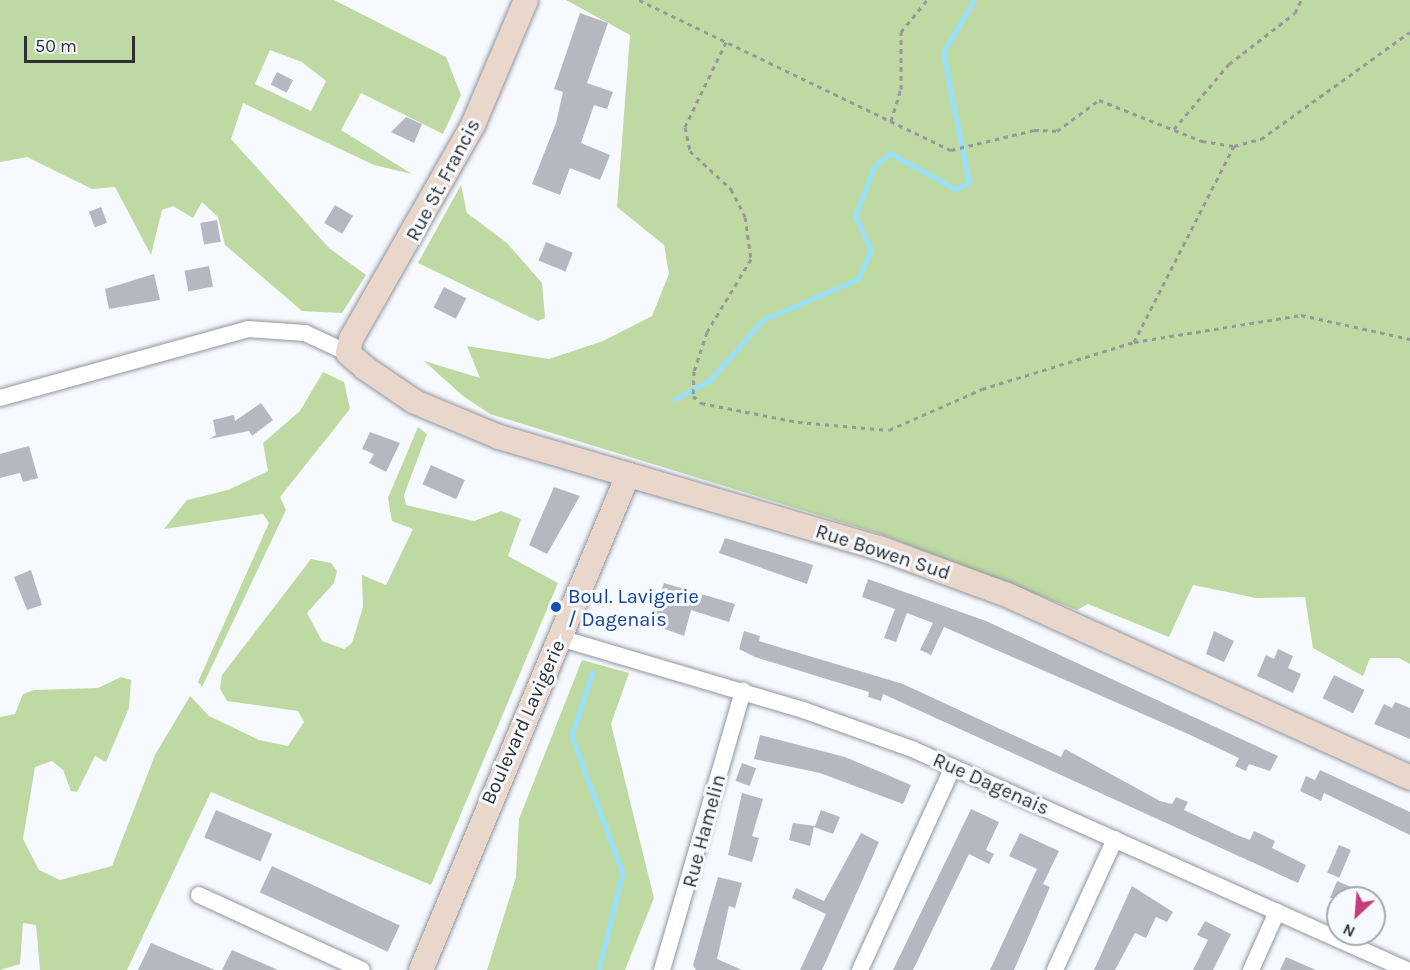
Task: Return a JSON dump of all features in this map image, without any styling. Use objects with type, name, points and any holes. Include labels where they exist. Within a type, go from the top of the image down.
[{"type":"street","name":"Rue St. Francis","points":[[348,353],[355,331],[473,125],[526,0]]},
{"type":"street","points":[[0,398],[249,328],[304,333],[348,353]]},
{"type":"street","name":"Rue Bowen Sud","points":[[348,353],[399,393],[465,425],[879,548],[985,586],[1410,778]]},
{"type":"street","name":"Boulevard Lavigerie","points":[[421,970],[627,475]]},
{"type":"street","name":"Rue Dagenais","points":[[560,638],[742,691],[953,767],[1407,970]]},
{"type":"street","name":"Rue Hamelin","points":[[662,970],[742,691]]},
{"type":"street","points":[[860,970],[953,767]]},
{"type":"street","points":[[1055,970],[1115,839]]},
{"type":"street","points":[[199,895],[362,970]]},
{"type":"street","points":[[1251,970],[1277,912]]},
{"type":"path","points":[[639,0],[951,150],[969,149],[1034,130],[1057,131],[1099,100],[1202,141],[1234,146],[1261,139],[1410,32]]},
{"type":"path","points":[[891,121],[901,89],[901,32],[927,0]]},
{"type":"path","points":[[1174,129],[1229,64],[1295,13],[1301,0]]},
{"type":"path","points":[[726,42],[685,127],[690,151],[736,199],[745,217],[751,259],[700,352],[693,396],[701,403],[798,422],[889,430],[982,389],[1134,342],[1301,315],[1410,339]]},
{"type":"path","points":[[1134,342],[1234,146]]},
{"type":"green space","points":[[0,0],[334,0],[446,57],[461,95],[443,134],[361,93],[341,130],[412,174],[374,165],[243,103],[231,139],[329,248],[366,275],[342,313],[302,311],[225,245],[218,217],[202,202],[193,218],[173,206],[162,210],[151,255],[115,187],[92,189],[27,157],[0,162]],"holes":[[[270,50],[302,62],[326,81],[311,111],[255,84]]]},
{"type":"green space","points":[[566,0],[1410,0],[1410,664],[1399,658],[1370,658],[1363,676],[1313,648],[1305,597],[1256,598],[1193,585],[1169,637],[1088,604],[1077,610],[880,534],[490,414],[463,396],[424,361],[480,378],[467,346],[549,359],[603,341],[652,316],[669,274],[664,245],[617,207],[630,35]]},
{"type":"green space","points":[[461,185],[467,213],[507,243],[542,283],[545,318],[538,321],[418,263]]},
{"type":"green space","points":[[323,372],[344,382],[350,409],[280,497],[286,510],[202,687],[198,682],[269,523],[263,514],[164,529],[187,500],[228,490],[268,471],[263,443],[300,411]]},
{"type":"green space","points":[[418,427],[427,434],[404,495],[406,505],[474,521],[501,511],[521,519],[508,556],[558,583],[431,885],[211,792],[127,970],[40,970],[36,925],[23,923],[20,964],[0,970],[0,717],[15,714],[23,694],[34,690],[98,688],[121,677],[131,680],[129,708],[106,762],[95,756],[77,792],[71,791],[63,770],[52,761],[35,767],[23,839],[39,870],[60,880],[112,866],[155,755],[190,696],[209,716],[259,740],[288,746],[304,722],[298,711],[227,701],[220,689],[222,675],[311,559],[331,563],[337,571],[334,583],[307,613],[322,641],[344,649],[352,643],[363,607],[362,575],[386,585],[413,529],[392,521],[388,498]]},
{"type":"green space","points":[[582,660],[629,673],[611,724],[654,898],[625,970],[487,970],[516,877],[519,819]]},
{"type":"building","points":[[580,13],[608,23],[587,83],[613,92],[607,109],[594,105],[581,143],[610,155],[600,180],[570,168],[560,195],[532,184],[556,123],[563,92],[554,89]]},
{"type":"building","points":[[277,72],[293,80],[287,93],[271,84]]},
{"type":"building","points":[[406,117],[422,124],[414,143],[391,132]]},
{"type":"building","points":[[335,205],[353,216],[342,234],[324,223]]},
{"type":"building","points":[[101,207],[107,223],[95,228],[89,212]]},
{"type":"building","points":[[217,220],[221,242],[204,245],[200,223]]},
{"type":"building","points":[[546,242],[573,253],[565,271],[539,261]]},
{"type":"building","points":[[209,266],[213,287],[188,291],[184,271]]},
{"type":"building","points":[[154,274],[160,300],[109,309],[105,289]]},
{"type":"building","points":[[444,287],[466,298],[456,319],[434,307]]},
{"type":"building","points":[[261,403],[273,420],[252,436],[249,431],[209,439],[216,435],[213,420],[234,415],[235,421]]},
{"type":"building","points":[[370,432],[400,443],[386,472],[369,463],[374,454],[362,449]]},
{"type":"building","points":[[29,446],[38,478],[23,482],[20,473],[0,478],[0,454]]},
{"type":"building","points":[[431,465],[465,480],[456,499],[422,484]]},
{"type":"building","points":[[554,487],[580,496],[547,554],[529,545]]},
{"type":"building","points":[[725,538],[813,565],[807,584],[719,553]]},
{"type":"building","points":[[31,570],[42,605],[27,610],[14,577]]},
{"type":"building","points":[[868,579],[986,621],[1278,756],[1270,771],[1249,764],[1246,771],[1235,766],[1239,758],[944,627],[931,655],[920,650],[933,623],[907,613],[896,642],[884,638],[895,609],[862,597]]},
{"type":"building","points":[[664,583],[735,604],[729,622],[691,610],[684,636],[649,623]]},
{"type":"building","points":[[744,631],[760,636],[759,641],[903,684],[1061,757],[1065,749],[1160,801],[1172,804],[1176,797],[1188,802],[1184,810],[1237,835],[1250,840],[1254,831],[1275,841],[1272,848],[1306,865],[1298,883],[883,694],[881,701],[868,697],[869,692],[755,657],[739,649]]},
{"type":"building","points":[[1214,631],[1234,641],[1224,662],[1206,654]]},
{"type":"building","points":[[1278,649],[1293,656],[1288,668],[1301,674],[1293,693],[1257,676],[1266,655],[1274,659]]},
{"type":"building","points":[[1334,675],[1365,690],[1353,713],[1323,698]]},
{"type":"building","points":[[1395,702],[1410,708],[1410,739],[1374,724],[1384,704],[1392,708]]},
{"type":"building","points":[[760,735],[845,757],[911,785],[903,804],[820,773],[754,759]]},
{"type":"building","points":[[742,763],[756,768],[750,786],[736,781]]},
{"type":"building","points":[[1320,770],[1410,812],[1410,835],[1324,793],[1321,801],[1300,791],[1306,776],[1315,780]]},
{"type":"building","points":[[742,793],[763,799],[752,836],[759,838],[752,862],[728,855]]},
{"type":"building","points":[[971,809],[999,822],[986,850],[994,854],[989,864],[969,854],[913,970],[893,970]]},
{"type":"building","points":[[216,810],[272,834],[260,861],[204,838]]},
{"type":"building","points":[[821,810],[840,817],[833,834],[814,827],[810,846],[789,840],[793,823],[815,826]]},
{"type":"building","points":[[861,833],[879,842],[862,881],[822,970],[800,970],[826,914],[792,898],[796,888],[824,901]]},
{"type":"building","points":[[1020,833],[1059,851],[1043,884],[1050,887],[1014,970],[990,970],[1037,869],[1009,856]]},
{"type":"building","points":[[1339,845],[1351,850],[1339,878],[1327,873]]},
{"type":"building","points":[[272,866],[400,926],[388,952],[260,892]]},
{"type":"building","points":[[718,877],[742,883],[735,908],[729,906],[717,959],[742,970],[696,970],[693,965]]},
{"type":"building","points":[[1337,881],[1349,886],[1335,886]]},
{"type":"building","points":[[1132,886],[1173,912],[1167,922],[1156,917],[1146,938],[1135,933],[1115,970],[1094,970]]},
{"type":"building","points":[[1205,921],[1231,934],[1213,970],[1193,970],[1208,940],[1197,935]]},
{"type":"building","points":[[151,943],[215,970],[138,970]]},
{"type":"building","points":[[232,950],[278,970],[222,970]]},
{"type":"building","points":[[1286,957],[1316,970],[1280,970]]},
{"type":"waterway","points":[[675,399],[709,381],[763,320],[858,279],[871,250],[855,216],[874,167],[890,153],[956,189],[969,183],[943,53],[974,0]]},
{"type":"waterway","points":[[593,672],[572,736],[623,873],[599,970]]},
{"type":"place","name":"Boul. Lavigerie / Dagenais","points":[[556,607]]}]
